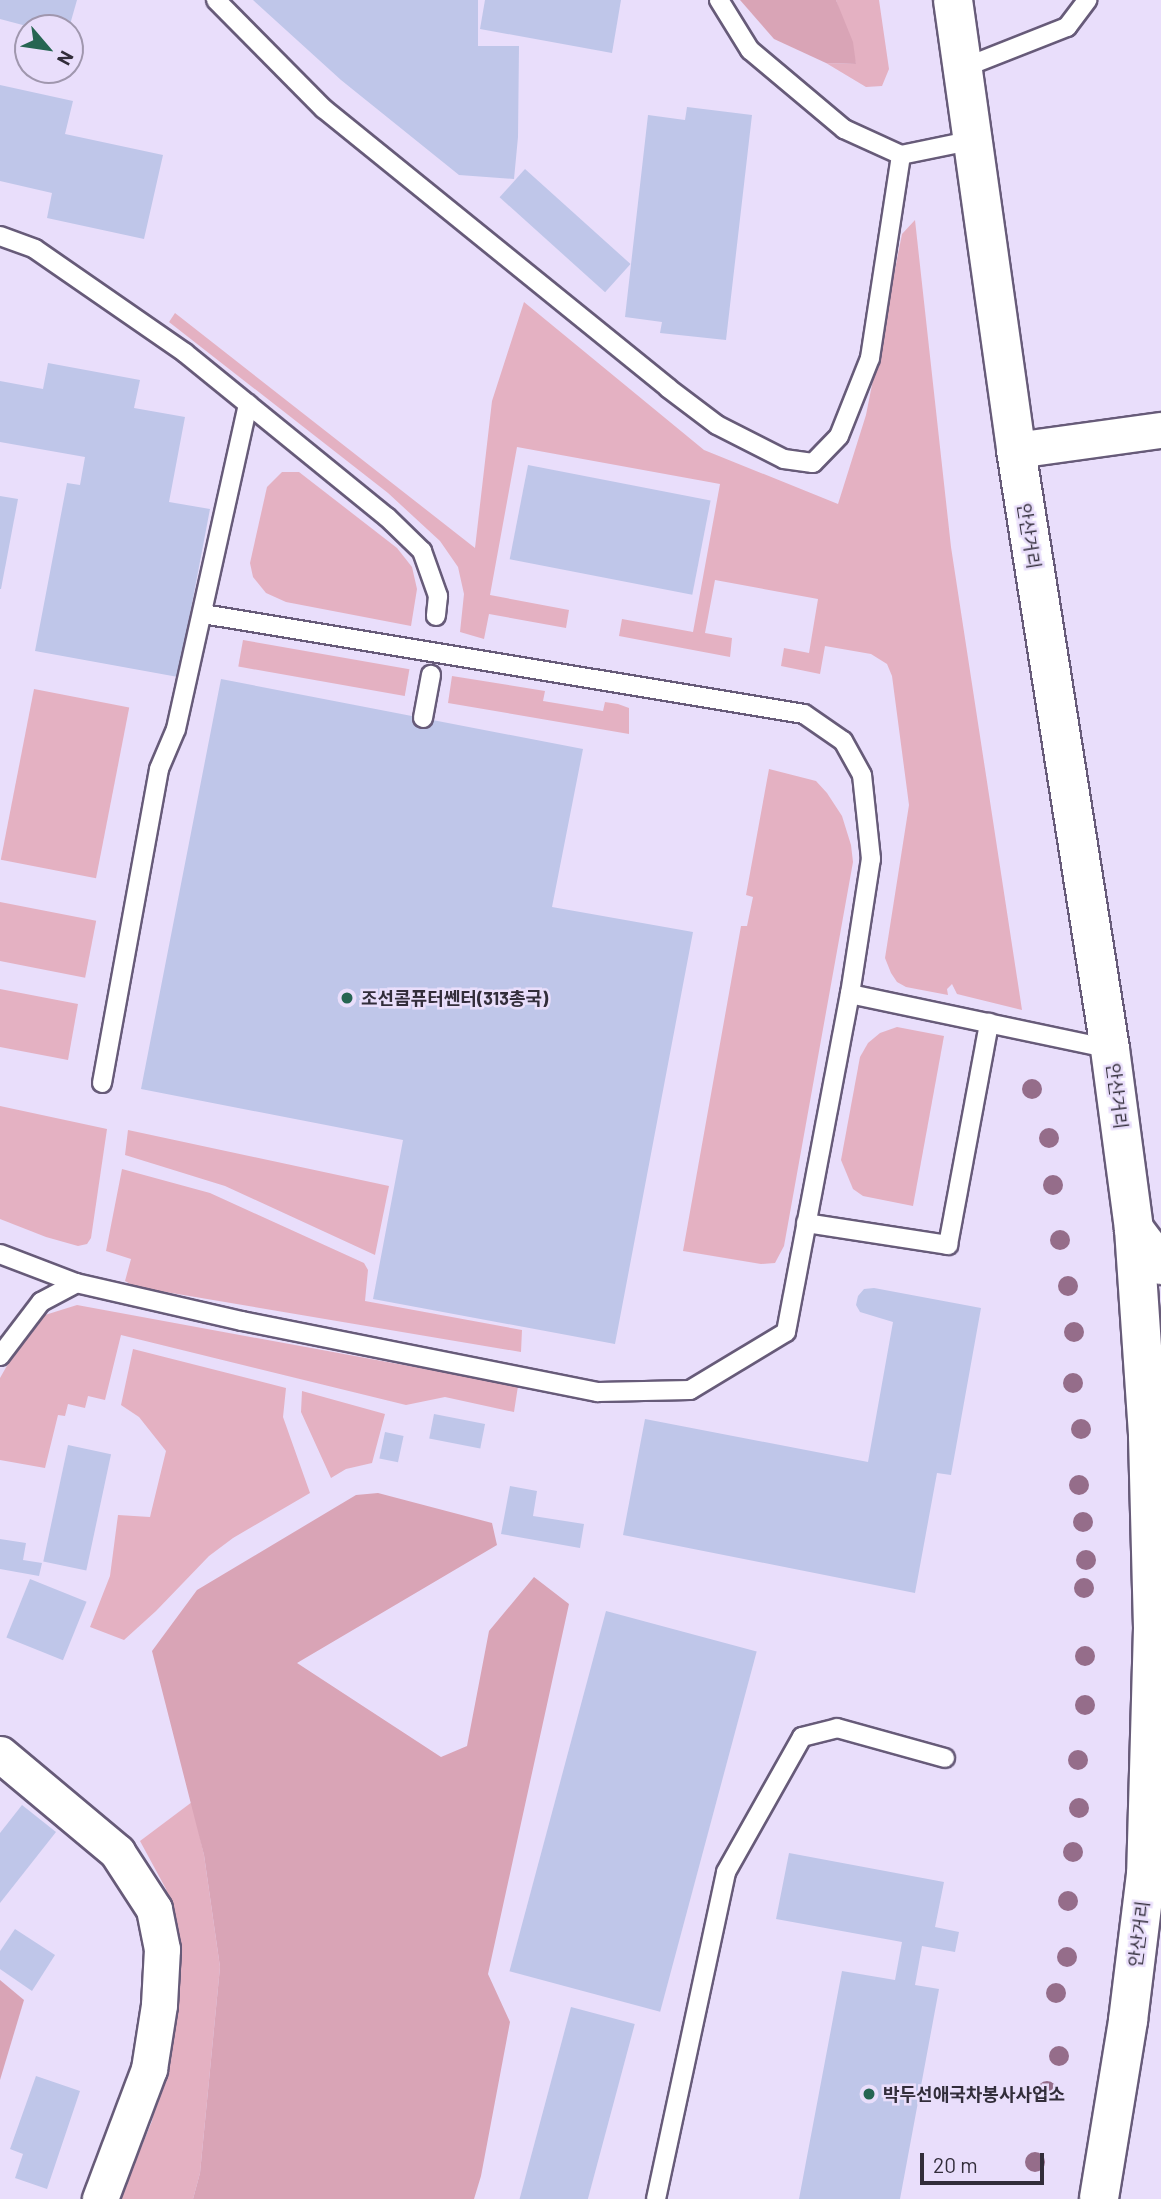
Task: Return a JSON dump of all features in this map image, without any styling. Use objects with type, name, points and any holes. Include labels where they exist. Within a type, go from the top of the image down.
[{"type":"main road","name":"안산거리","points":[[953,0],[1016,450],[1110,1049],[1134,1229],[1148,1437],[1153,1628],[1152,1756],[1145,1887],[1128,2021],[1099,2199]]},
{"type":"main road","points":[[1134,1229],[1161,1265]]},
{"type":"street","points":[[1016,450],[1161,430]]},
{"type":"street","points":[[0,1754],[117,1852],[154,1909],[162,1949],[159,2005],[149,2069],[100,2199]]},
{"type":"lane","points":[[216,0],[324,109],[647,371],[717,425],[784,459],[813,463],[839,436],[870,358],[901,155]]},
{"type":"lane","points":[[719,0],[750,50],[844,129],[901,155],[974,140]]},
{"type":"lane","points":[[963,68],[1067,27],[1087,0]]},
{"type":"lane","points":[[0,236],[45,257],[185,353],[387,517],[422,551],[438,596],[436,616]]},
{"type":"lane","points":[[102,1083],[159,769],[176,729],[248,404]]},
{"type":"lane","points":[[0,1254],[76,1283],[242,1321],[598,1392],[690,1390],[786,1332],[850,994],[871,859],[862,775],[843,741],[804,715],[203,614]]},
{"type":"lane","points":[[423,718],[431,675]]},
{"type":"lane","points":[[850,994],[1110,1049]]},
{"type":"lane","points":[[806,1223],[948,1245],[989,1024]]},
{"type":"lane","points":[[0,1356],[41,1301],[76,1283]]},
{"type":"lane","points":[[656,2199],[726,1872],[802,1737],[837,1728],[945,1758]]},
{"type":"shaded area","points":[[740,0],[836,0],[853,42],[856,64],[826,63],[774,39]]},
{"type":"shaded area","points":[[836,0],[879,0],[889,69],[882,86],[866,87],[826,63],[856,64]]},
{"type":"shaded area","points":[[915,220],[951,547],[1022,1010],[957,994],[952,984],[947,989],[948,995],[906,987],[897,982],[891,973],[885,958],[909,805],[892,676],[887,664],[871,654],[825,646],[820,674],[781,666],[784,648],[809,653],[818,599],[715,580],[705,633],[732,638],[730,657],[619,636],[622,619],[693,632],[720,484],[517,447],[490,595],[569,610],[566,628],[489,614],[484,639],[460,632],[464,594],[458,567],[440,541],[388,493],[169,322],[175,313],[475,548],[492,401],[524,302],[704,450],[838,504],[866,415],[902,234]]},
{"type":"shaded area","points":[[282,472],[299,472],[397,548],[412,567],[417,589],[411,626],[286,602],[266,593],[253,577],[250,563],[267,487]]},
{"type":"shaded area","points":[[243,640],[409,669],[405,696],[238,667]]},
{"type":"shaded area","points":[[452,676],[545,691],[543,701],[603,711],[605,702],[618,704],[629,708],[629,734],[448,703]]},
{"type":"shaded area","points":[[34,689],[129,708],[96,878],[1,860]]},
{"type":"shaded area","points":[[769,769],[816,781],[827,793],[842,816],[853,862],[784,1246],[775,1263],[761,1264],[683,1251],[741,926],[747,926],[753,897],[746,895]]},
{"type":"shaded area","points":[[0,902],[96,921],[85,978],[0,961]]},
{"type":"shaded area","points":[[0,989],[78,1004],[68,1060],[0,1047]]},
{"type":"shaded area","points":[[897,1027],[944,1036],[913,1206],[863,1196],[853,1189],[841,1160],[860,1057],[868,1043],[880,1033]]},
{"type":"shaded area","points":[[0,1106],[107,1129],[91,1238],[87,1244],[78,1246],[46,1237],[0,1219]]},
{"type":"shaded area","points":[[128,1130],[389,1186],[375,1255],[225,1186],[125,1155]]},
{"type":"shaded area","points":[[122,1169],[210,1193],[364,1263],[368,1270],[365,1301],[522,1330],[521,1352],[136,1287],[125,1281],[131,1259],[106,1251]]},
{"type":"shaded area","points":[[77,1305],[518,1386],[514,1412],[445,1397],[406,1405],[121,1335],[105,1400],[88,1396],[85,1408],[68,1404],[65,1416],[58,1415],[45,1468],[0,1460],[0,1378],[17,1348],[45,1315]]},
{"type":"shaded area","points":[[133,1349],[286,1388],[283,1417],[310,1493],[233,1538],[209,1556],[124,1640],[90,1627],[110,1576],[118,1515],[150,1517],[166,1451],[139,1417],[121,1405]]},
{"type":"shaded area","points":[[302,1391],[385,1414],[372,1463],[346,1469],[331,1478],[301,1412]]},
{"type":"shaded area","points":[[378,1493],[492,1523],[497,1545],[297,1663],[441,1757],[467,1746],[489,1631],[534,1577],[569,1604],[488,1974],[510,2022],[481,2176],[474,2199],[193,2199],[200,2173],[220,1967],[204,1855],[152,1651],[197,1590],[356,1495]]},
{"type":"shaded area","points":[[192,1802],[204,1855],[220,1967],[200,2173],[193,2199],[120,2199],[152,2121],[171,2026],[174,1939],[166,1889],[140,1841]]},
{"type":"shaded area","points":[[0,1980],[24,2000],[0,2080]]},
{"type":"building","points":[[0,0],[77,0],[73,14],[14,14],[14,23],[0,19]]},
{"type":"building","points":[[253,0],[478,0],[478,46],[519,46],[518,137],[514,179],[459,175],[341,80]]},
{"type":"building","points":[[485,0],[621,0],[612,53],[480,29]]},
{"type":"building","points":[[0,85],[73,101],[65,134],[163,155],[144,239],[47,218],[52,193],[0,181]]},
{"type":"building","points":[[687,107],[752,115],[726,340],[660,333],[662,322],[625,317],[648,115],[685,120]]},
{"type":"building","points":[[525,169],[631,264],[605,292],[500,197]]},
{"type":"building","points":[[48,363],[140,380],[134,408],[185,417],[169,502],[210,509],[178,677],[35,651],[67,483],[80,485],[85,457],[0,442],[0,381],[43,389]]},
{"type":"building","points":[[528,465],[711,500],[692,595],[510,559]]},
{"type":"building","points":[[0,496],[18,499],[1,589],[0,589]]},
{"type":"building","name":"조선콤퓨터쎈터(313총국)","points":[[221,679],[583,749],[552,907],[693,932],[615,1344],[373,1299],[403,1140],[141,1089]]},
{"type":"building","points":[[874,1288],[981,1308],[951,1475],[937,1473],[915,1593],[623,1535],[645,1419],[868,1462],[893,1322],[860,1312],[856,1305],[858,1296],[864,1289]]},
{"type":"building","points":[[434,1414],[485,1424],[480,1448],[429,1439]]},
{"type":"building","points":[[385,1432],[404,1436],[398,1462],[379,1458]]},
{"type":"building","points":[[68,1445],[111,1454],[86,1571],[43,1561]]},
{"type":"building","points":[[510,1486],[537,1491],[533,1516],[584,1524],[580,1548],[501,1534]]},
{"type":"building","points":[[0,1539],[26,1543],[23,1560],[42,1563],[39,1576],[0,1569]]},
{"type":"building","points":[[30,1579],[87,1602],[63,1660],[6,1637]]},
{"type":"building","points":[[606,1611],[757,1651],[660,2012],[509,1971]]},
{"type":"building","points":[[22,1805],[56,1832],[0,1903],[0,1833]]},
{"type":"building","name":"박두선애국차봉사사업소","points":[[789,1853],[944,1882],[935,1927],[959,1932],[955,1952],[922,1946],[915,1985],[939,1989],[900,2199],[799,2199],[842,1971],[895,1980],[902,1942],[776,1919]]},
{"type":"building","points":[[15,1929],[55,1955],[32,1991],[0,1969],[0,1951]]},
{"type":"building","points":[[571,2007],[635,2024],[588,2199],[520,2199]]},
{"type":"building","points":[[36,2076],[80,2091],[47,2189],[15,2178],[23,2154],[10,2149]]},
{"type":"place","name":"조선콤퓨터쎈터(313총국)","points":[[347,998]]},
{"type":"place","name":"박두선애국차봉사사업소","points":[[869,2094]]}]
